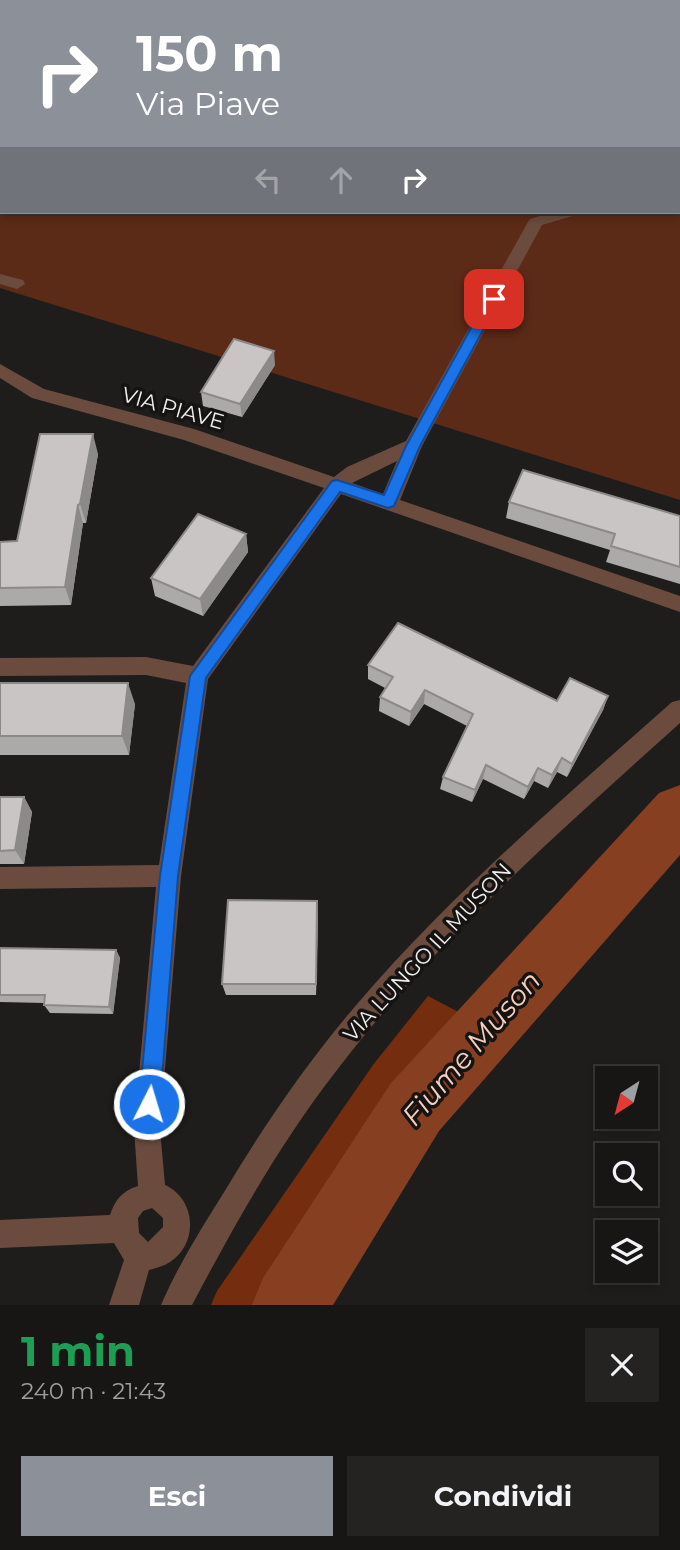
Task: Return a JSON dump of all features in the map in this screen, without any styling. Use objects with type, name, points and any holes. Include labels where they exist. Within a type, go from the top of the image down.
[{"type":"street","points":[[388,502],[414,444],[539,217],[558,214]]},
{"type":"street","points":[[0,279],[17,284]]},
{"type":"street","name":"VIA PIAVE","points":[[0,370],[38,394],[188,434],[680,604]]},
{"type":"street","points":[[152,1194],[147,1129],[169,876],[198,676],[337,485],[354,472],[414,444]]},
{"type":"street","points":[[0,667],[146,666],[198,676]]},
{"type":"street","name":"VIA LUNGO IL MUSON","points":[[176,1305],[221,1221],[283,1122],[327,1061],[374,1004],[428,945],[534,840],[680,709]]},
{"type":"street","points":[[0,878],[169,876]]},
{"type":"street","points":[[152,1194],[161,1196],[172,1206],[177,1220],[176,1233],[165,1249],[155,1255],[141,1255],[131,1250],[122,1229],[129,1208],[139,1198],[152,1194]]},
{"type":"street","points":[[0,1234],[122,1229]]},
{"type":"street","points":[[124,1305],[141,1255]]},
{"type":"shaded area","points":[[0,214],[680,214],[680,500],[0,288]]},
{"type":"shaded area","points":[[428,996],[489,1028],[369,1138],[312,1305],[211,1305],[217,1291],[373,1065]]},
{"type":"building","points":[[234,339],[274,351],[240,404],[201,392]]},
{"type":"building","points":[[40,434],[93,434],[65,587],[0,588],[0,542],[17,541]]},
{"type":"building","points":[[523,470],[680,516],[680,567],[611,546],[615,534],[509,502]]},
{"type":"building","points":[[198,514],[246,534],[200,599],[151,578]]},
{"type":"building","points":[[398,623],[557,701],[570,678],[608,696],[572,764],[562,758],[552,775],[538,768],[528,787],[486,765],[475,790],[443,777],[473,714],[425,690],[411,712],[380,697],[393,677],[368,665]]},
{"type":"building","points":[[0,683],[128,683],[122,736],[0,736]]},
{"type":"building","points":[[0,797],[24,797],[15,850],[0,851]]},
{"type":"building","points":[[228,900],[317,901],[316,984],[222,984]]},
{"type":"building","points":[[0,948],[116,950],[109,1007],[44,1005],[45,995],[0,995]]},
{"type":"waterway","name":"Fiume Muson","points":[[290,1305],[415,1107],[680,812]]},
{"type":"route","points":[[149,1104],[169,876],[198,676],[337,485],[388,502],[413,446],[494,299]]}]
